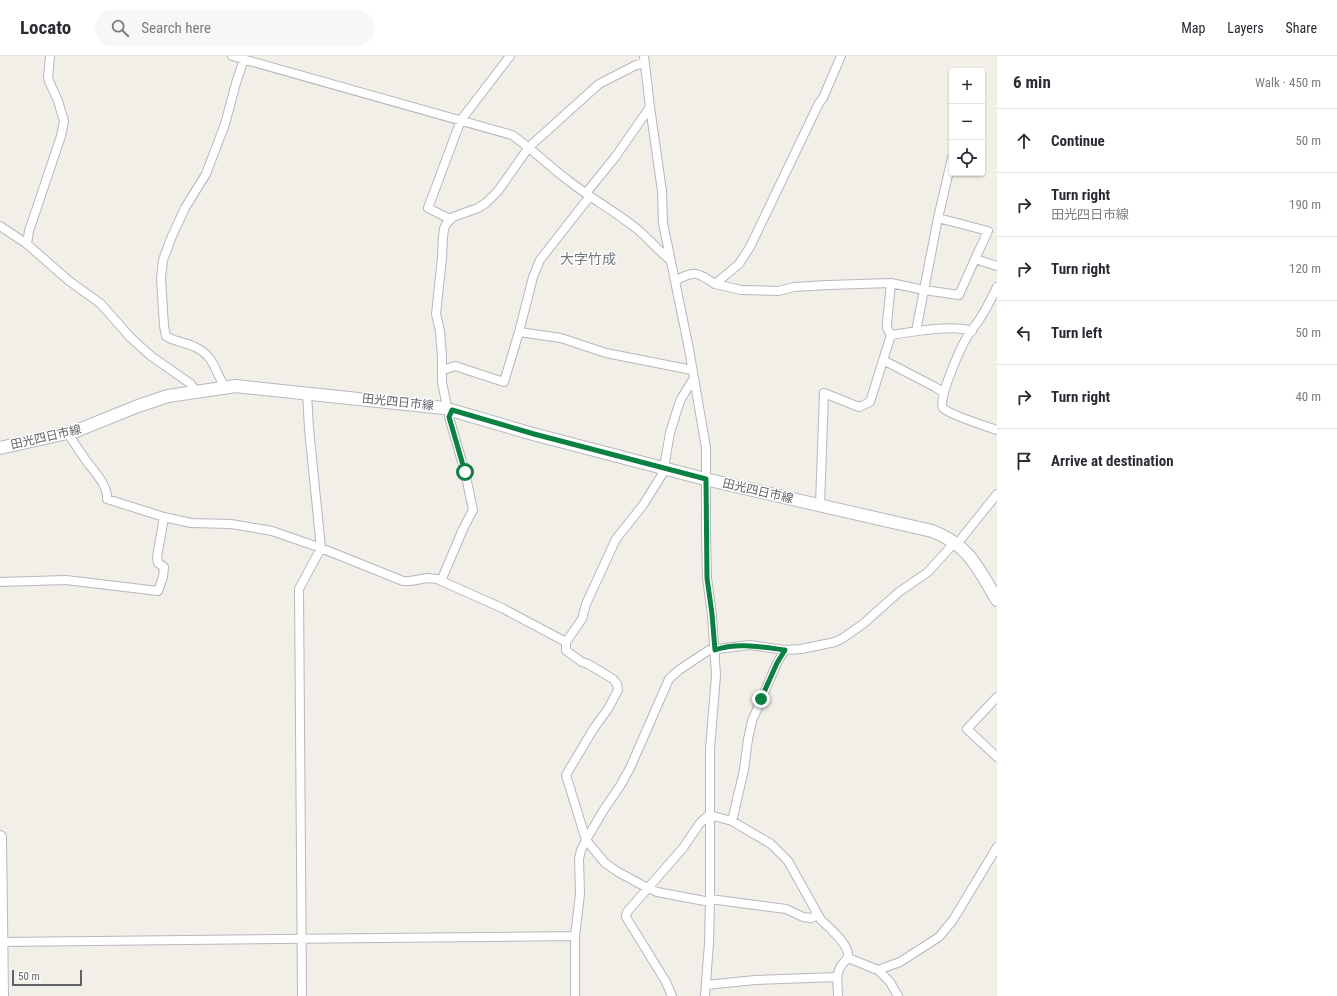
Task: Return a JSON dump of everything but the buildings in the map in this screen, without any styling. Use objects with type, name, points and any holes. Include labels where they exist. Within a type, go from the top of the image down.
[{"type":"main road","name":"田光四日市線","points":[[0,448],[87,428],[138,406],[160,399],[236,386],[307,392],[448,409],[664,469],[932,531],[943,535],[956,543],[971,558],[997,600]]},
{"type":"main road","points":[[0,837],[2,996]]},
{"type":"street","points":[[27,244],[29,231],[62,136],[64,121],[60,106],[48,77],[50,56]]},
{"type":"street","points":[[232,56],[248,58],[512,135],[529,147],[569,181],[621,216],[670,260]]},
{"type":"street","points":[[450,219],[428,208],[461,120],[510,56]]},
{"type":"street","points":[[715,284],[739,264],[750,247],[819,103],[823,98],[841,56]]},
{"type":"street","points":[[226,388],[219,379],[214,364],[208,356],[194,346],[166,336],[161,278],[163,260],[172,236],[185,208],[206,174],[225,124],[236,83],[248,58]]},
{"type":"street","points":[[441,581],[463,529],[473,510],[465,472],[449,417],[442,382],[441,338],[436,320],[436,307],[444,229],[450,219],[478,208],[486,203],[498,191],[529,147],[600,84],[636,65],[644,59],[662,190],[663,223],[706,448],[707,578],[712,614],[716,675],[710,749],[710,901],[709,943],[705,996]]},
{"type":"street","points":[[442,370],[455,366],[504,382],[540,260],[650,107]]},
{"type":"street","points":[[916,331],[938,218],[949,171]]},
{"type":"street","points":[[675,281],[688,274],[696,274],[704,276],[715,284],[741,290],[778,291],[794,287],[891,282],[924,290],[959,295],[988,230],[938,218]]},
{"type":"street","points":[[0,226],[27,244],[68,280],[101,304],[140,347],[191,384],[196,392]]},
{"type":"street","points":[[976,259],[997,266]]},
{"type":"street","points":[[820,505],[824,393],[859,407],[870,402],[891,335],[887,323],[891,282]]},
{"type":"street","points":[[997,287],[959,353],[943,392],[942,399],[943,408],[966,419],[997,430]]},
{"type":"street","points":[[891,335],[916,331],[965,328],[972,331]]},
{"type":"street","points":[[519,332],[561,338],[606,353],[693,374]]},
{"type":"street","points":[[883,360],[943,392]]},
{"type":"street","points":[[693,374],[678,407],[670,434],[664,469],[643,505],[616,539],[586,604],[582,619],[566,642],[566,650],[568,652],[582,662],[613,679],[617,684],[618,690],[608,709],[594,728],[566,775],[586,840],[594,851],[611,867],[642,886],[663,894],[710,901],[786,909],[803,917],[811,918],[818,915]]},
{"type":"street","points":[[302,996],[303,939],[299,589],[321,548],[309,429],[307,392]]},
{"type":"street","points":[[68,433],[98,476],[107,494],[107,499],[164,517],[191,523],[231,524],[272,532],[321,548],[406,582],[428,578],[441,581],[502,608],[566,642]]},
{"type":"street","points":[[576,996],[575,936],[580,894],[579,859],[586,840],[630,768],[669,679],[679,670],[709,650],[750,645],[785,650],[801,649],[835,642],[849,635],[875,614],[889,600],[928,572],[956,543],[997,494]]},
{"type":"street","points":[[0,582],[66,580],[158,591],[164,572],[164,567],[158,563],[157,557],[164,517]]},
{"type":"street","points":[[732,821],[744,770],[752,721],[777,663],[785,650]]},
{"type":"street","points":[[997,697],[967,729],[997,757]]},
{"type":"street","points":[[709,815],[732,821],[771,844],[788,861],[818,915],[845,945],[848,953],[848,958],[842,964],[837,977],[838,996]]},
{"type":"street","points":[[672,996],[666,982],[626,916],[627,912],[682,848],[700,823],[709,815]]},
{"type":"street","points":[[878,970],[900,962],[939,937],[953,920],[997,847]]},
{"type":"street","points":[[1,942],[575,936]]},
{"type":"street","points":[[848,958],[878,970],[890,982],[898,996]]},
{"type":"street","points":[[706,985],[755,980],[837,977]]},
{"type":"district","name":"大字竹成","points":[[588,259]]},
{"type":"route","points":[[465,472],[449,417],[452,410],[497,424],[706,479],[707,578],[715,650],[720,648],[750,645],[785,650],[777,663],[761,699]]}]
